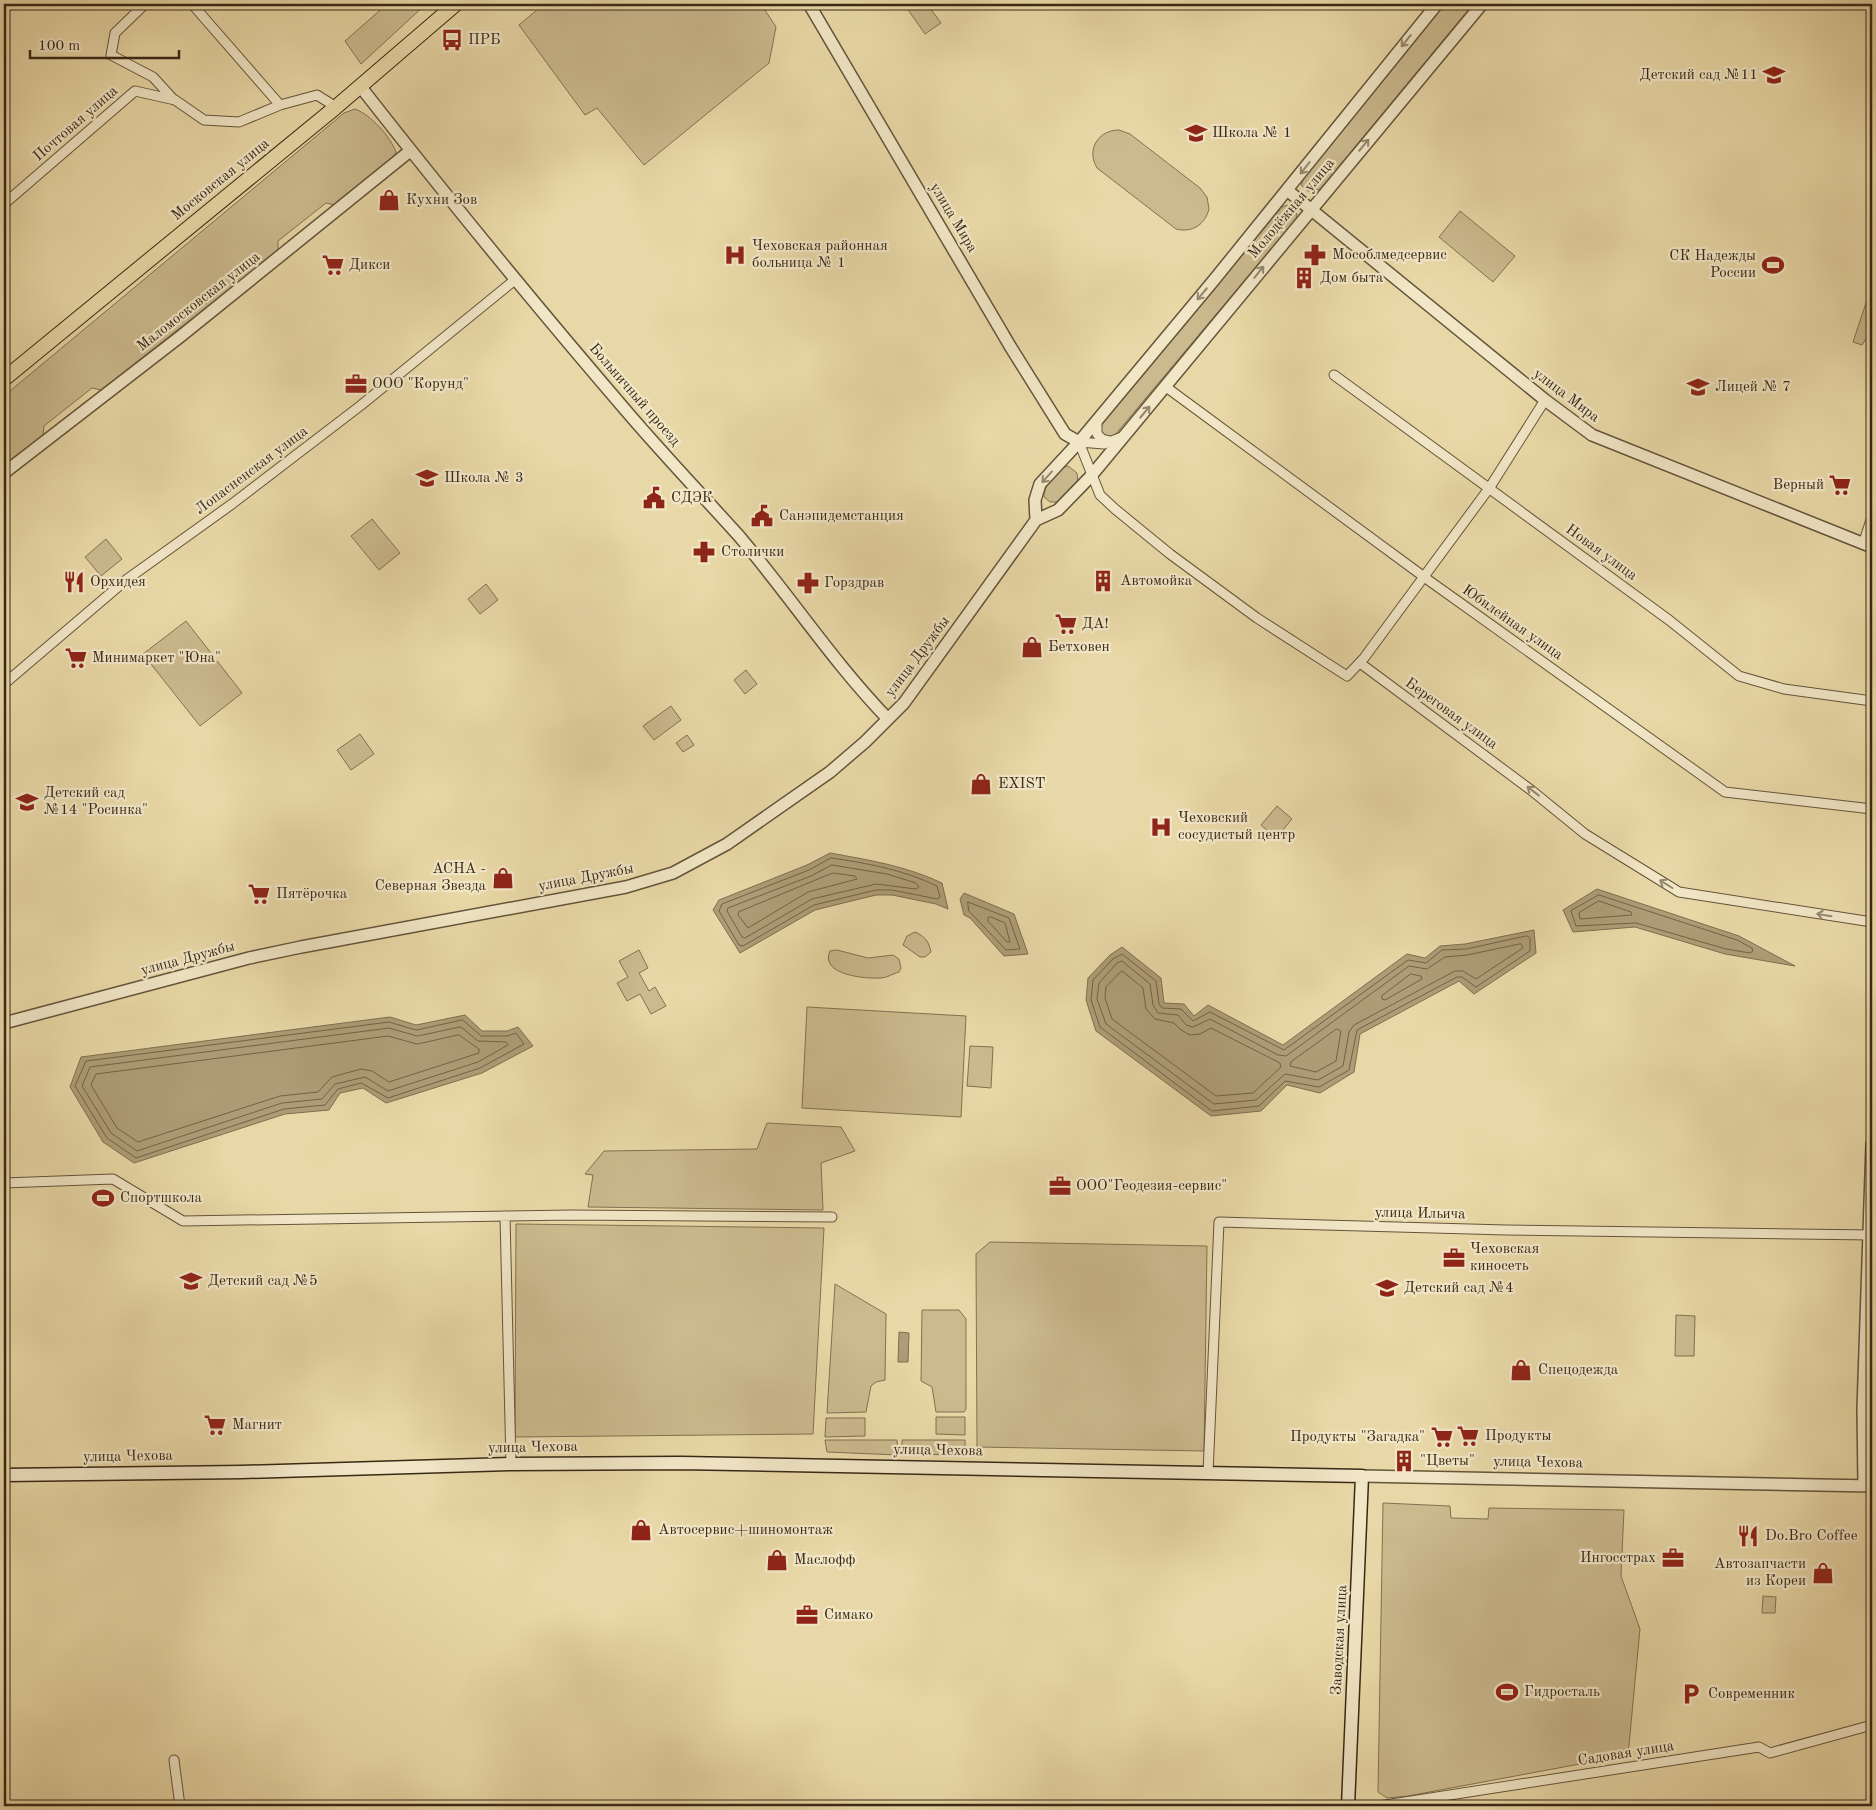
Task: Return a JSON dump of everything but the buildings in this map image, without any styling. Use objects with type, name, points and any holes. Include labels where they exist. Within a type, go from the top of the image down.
[{"type":"main road","name":"Московская улица","points":[[4,379],[336,107],[456,4]]},
{"type":"main road","name":"улица Чехова","points":[[4,1475],[242,1472],[511,1464],[770,1464],[1362,1476]]},
{"type":"main road","name":"Заводская улица","points":[[1348,1806],[1362,1476]]},
{"type":"street","name":"Почтовая улица","points":[[145,4],[115,34],[111,55],[153,77],[175,100],[204,120],[238,122],[280,105],[317,95],[336,107]]},
{"type":"street","points":[[192,4],[280,105]]},
{"type":"street","name":"улица Мира","points":[[809,4],[1010,346],[1065,434],[1079,442]]},
{"type":"street","name":"Молодёжная улица","points":[[1079,442],[1288,190],[1437,4]]},
{"type":"street","name":"Молодёжная улица","points":[[1091,476],[1482,4]]},
{"type":"street","name":"Больничный проезд","points":[[360,86],[410,151],[516,279],[628,413],[740,538],[822,644],[888,719]]},
{"type":"street","name":"Почтовая улица","points":[[4,204],[135,91],[175,100]]},
{"type":"street","name":"Маломосковская улица","points":[[4,473],[181,336],[410,151]]},
{"type":"street","name":"улица Мира","points":[[1288,190],[1545,400],[1592,435],[1868,546]]},
{"type":"street","name":"Лопасненская улица","points":[[4,684],[126,580],[360,406],[516,279]]},
{"type":"street","name":"Новая улица","points":[[1334,374],[1669,620],[1739,676],[1784,689],[1872,701]]},
{"type":"street","name":"Юбилейная улица","points":[[1166,387],[1424,577],[1725,792],[1872,809]]},
{"type":"street","points":[[1036,520],[1036,500],[1040,484],[1079,442],[1100,495],[1115,509],[1170,554],[1257,618],[1347,676],[1360,663],[1490,487],[1545,400]]},
{"type":"street","points":[[1098,420],[1097,434],[1102,439],[1115,441]]},
{"type":"street","name":"Молодёжная улица","points":[[1079,442],[1104,444],[1126,435]]},
{"type":"street","name":"улица Дружбы","points":[[4,1023],[258,956],[598,893],[673,873],[727,844],[830,772],[888,719],[904,703],[1036,520],[1058,510],[1091,476]]},
{"type":"street","points":[[1868,546],[1872,516]]},
{"type":"street","name":"Береговая улица","points":[[1360,663],[1531,790],[1585,834],[1679,892],[1872,922]]},
{"type":"street","points":[[1868,1486],[1863,1409],[1871,1235],[1872,1144]]},
{"type":"street","points":[[4,1182],[113,1179],[183,1221],[505,1216],[832,1217]]},
{"type":"street","points":[[505,1216],[511,1464]]},
{"type":"street","name":"улица Ильича","points":[[1208,1473],[1219,1222],[1506,1230],[1871,1235]]},
{"type":"street","name":"улица Чехова","points":[[1362,1476],[1868,1486]]},
{"type":"street","name":"Садовая улица","points":[[1379,1806],[1759,1747],[1770,1753],[1872,1724]]},
{"type":"street","points":[[174,1760],[180,1806]]},
{"type":"shaded area","points":[[387,4],[426,4],[361,64],[345,41]]},
{"type":"shaded area","points":[[544,4],[761,4],[776,27],[769,63],[644,165],[597,108],[585,115],[519,25]]},
{"type":"shaded area","points":[[904,4],[927,4],[941,23],[925,34]]},
{"type":"shaded area","points":[[1444,4],[1473,4],[1320,189],[1308,191],[1301,185],[1307,171]]},
{"type":"shaded area","points":[[355,109],[367,116],[385,133],[396,152],[393,159],[335,205],[326,203],[278,241],[278,251],[101,390],[92,388],[44,426],[43,436],[4,466],[4,396],[344,113]]},
{"type":"shaded area","points":[[1119,130],[1130,134],[1200,188],[1207,197],[1209,209],[1207,215],[1197,227],[1187,230],[1176,229],[1097,168],[1093,154],[1096,142],[1105,133]]},
{"type":"shaded area","points":[[1287,205],[1297,214],[1296,219],[1114,436],[1108,437],[1100,431],[1102,424],[1282,207]]},
{"type":"shaded area","points":[[1460,211],[1515,256],[1493,282],[1439,237]]},
{"type":"shaded area","points":[[1872,285],[1872,337],[1867,337],[1862,345],[1853,342]]},
{"type":"shaded area","points":[[1068,466],[1077,473],[1078,482],[1059,502],[1050,502],[1044,497],[1046,488],[1060,470]]},
{"type":"shaded area","points":[[372,519],[400,553],[379,570],[351,536]]},
{"type":"shaded area","points":[[106,539],[122,559],[101,576],[85,557]]},
{"type":"shaded area","points":[[486,584],[498,600],[480,614],[468,599]]},
{"type":"shaded area","points":[[186,621],[242,693],[200,726],[143,654]]},
{"type":"shaded area","points":[[746,670],[757,684],[745,694],[734,680]]},
{"type":"shaded area","points":[[671,706],[681,720],[654,740],[643,726]]},
{"type":"shaded area","points":[[360,734],[374,754],[351,770],[337,750]]},
{"type":"shaded area","points":[[687,735],[694,745],[683,752],[676,743]]},
{"type":"shaded area","points":[[1277,806],[1292,819],[1276,838],[1261,825]]},
{"type":"shaded area","points":[[915,932],[924,937],[929,945],[931,952],[925,957],[920,957],[903,945],[907,936]]},
{"type":"shaded area","points":[[639,950],[648,968],[639,973],[649,991],[655,987],[666,1006],[651,1014],[640,994],[627,1001],[617,983],[628,977],[619,961]]},
{"type":"shaded area","points":[[837,950],[868,958],[893,955],[899,959],[901,968],[899,972],[883,978],[865,978],[846,974],[831,965],[828,959],[830,951]]},
{"type":"shaded area","points":[[807,1007],[966,1016],[961,1117],[802,1108]]},
{"type":"shaded area","points":[[970,1046],[993,1047],[991,1088],[967,1086]]},
{"type":"shaded area","points":[[767,1123],[841,1127],[855,1151],[821,1163],[823,1210],[588,1207],[593,1175],[585,1174],[604,1151],[757,1149]]},
{"type":"shaded area","points":[[516,1224],[824,1228],[813,1434],[515,1437]]},
{"type":"shaded area","points":[[990,1242],[1207,1246],[1204,1451],[977,1447],[976,1254]]},
{"type":"shaded area","points":[[835,1284],[886,1314],[885,1380],[876,1382],[871,1386],[866,1412],[827,1413]]},
{"type":"shaded area","points":[[922,1310],[959,1310],[966,1319],[966,1409],[964,1412],[936,1412],[932,1387],[921,1381]]},
{"type":"shaded area","points":[[1676,1315],[1695,1316],[1694,1356],[1675,1356]]},
{"type":"shaded area","points":[[936,1417],[965,1417],[965,1435],[936,1434]]},
{"type":"shaded area","points":[[826,1418],[865,1418],[865,1436],[825,1437]]},
{"type":"shaded area","points":[[825,1440],[897,1440],[898,1455],[827,1452]]},
{"type":"shaded area","points":[[902,1440],[965,1440],[965,1451],[961,1455],[902,1454]]},
{"type":"shaded area","name":"Гидросталь","points":[[1383,1503],[1450,1506],[1451,1518],[1488,1519],[1489,1508],[1624,1510],[1621,1576],[1640,1629],[1628,1755],[1408,1796],[1387,1798],[1378,1792]]},
{"type":"shaded area","points":[[1763,1596],[1776,1597],[1775,1613],[1762,1613]]},
{"type":"water","points":[[830,853],[901,868],[942,883],[948,909],[936,904],[892,895],[876,895],[815,910],[740,953],[713,910],[719,900],[807,865]]},
{"type":"water","points":[[1597,889],[1739,936],[1795,966],[1725,954],[1635,927],[1573,932],[1563,910]]},
{"type":"water","points":[[964,893],[1014,914],[1028,954],[1004,956],[970,918],[964,915],[960,899]]},
{"type":"water","points":[[1534,930],[1536,953],[1474,994],[1459,981],[1360,1034],[1354,1072],[1320,1093],[1287,1085],[1261,1111],[1211,1116],[1096,1031],[1086,1000],[1088,978],[1110,955],[1122,947],[1161,978],[1164,1003],[1184,1004],[1194,1016],[1208,1005],[1283,1045],[1407,954],[1425,958],[1440,946],[1465,944]]},
{"type":"water","points":[[465,1015],[482,1031],[507,1031],[518,1027],[533,1046],[482,1073],[386,1103],[363,1088],[340,1093],[329,1110],[285,1114],[134,1163],[103,1142],[70,1087],[81,1057],[390,1017],[416,1025]]},
{"type":"water","points":[[899,1332],[909,1333],[908,1362],[898,1362]]},
{"type":"place","name":"ПРБ","points":[[452,40]]},
{"type":"place","name":"Детский сад №11","points":[[1774,75]]},
{"type":"place","name":"Школа № 1","points":[[1196,133]]},
{"type":"place","name":"Кухни Зов","points":[[389,200]]},
{"type":"place","name":"Чеховская районная больница № 1","points":[[735,255]]},
{"type":"place","name":"Мособлмедсервис","points":[[1315,255]]},
{"type":"place","name":"Дикси","points":[[333,265]]},
{"type":"place","name":"СК Надежды России","points":[[1773,265]]},
{"type":"place","name":"Дом быта","points":[[1304,278]]},
{"type":"place","name":"ООО \"Корунд\"","points":[[356,384]]},
{"type":"place","name":"Лицей № 7","points":[[1698,387]]},
{"type":"place","name":"Школа № 3","points":[[427,478]]},
{"type":"place","name":"Верный","points":[[1840,485]]},
{"type":"place","name":"СДЭК","points":[[654,498]]},
{"type":"place","name":"Санэпидемстанция","points":[[762,516]]},
{"type":"place","name":"Столички","points":[[704,552]]},
{"type":"place","name":"Автомойка","points":[[1103,581]]},
{"type":"place","name":"Орхидея","points":[[74,582]]},
{"type":"place","name":"Горздрав","points":[[808,583]]},
{"type":"place","name":"ДА!","points":[[1066,624]]},
{"type":"place","name":"Бетховен","points":[[1032,647]]},
{"type":"place","name":"Минимаркет \"Юна\"","points":[[76,658]]},
{"type":"place","name":"EXIST","points":[[981,784]]},
{"type":"place","name":"Детский сад №14 \"Росинка\"","points":[[27,802]]},
{"type":"place","name":"Чеховский сосудистый центр","points":[[1161,827]]},
{"type":"place","name":"АСНА - Северная Звезда","points":[[503,878]]},
{"type":"place","name":"Пятёрочка","points":[[259,894]]},
{"type":"place","name":"ООО\"Геодезия-сервис\"","points":[[1060,1186]]},
{"type":"place","name":"Спортшкола","points":[[103,1198]]},
{"type":"place","name":"Чеховская киносеть","points":[[1454,1258]]},
{"type":"place","name":"Детский сад №5","points":[[191,1281]]},
{"type":"place","name":"Детский сад №4","points":[[1387,1288]]},
{"type":"place","name":"Спецодежда","points":[[1521,1370]]},
{"type":"place","name":"Магнит","points":[[215,1425]]},
{"type":"place","name":"Продукты","points":[[1468,1436]]},
{"type":"place","name":"Продукты \"Загадка\"","points":[[1442,1437]]},
{"type":"place","name":"\"Цветы\"","points":[[1404,1461]]},
{"type":"place","name":"Автосервис+шиномонтаж","points":[[641,1530]]},
{"type":"place","name":"Do.Bro Coffee","points":[[1748,1536]]},
{"type":"place","name":"Ингосстрах","points":[[1673,1558]]},
{"type":"place","name":"Маслофф","points":[[777,1560]]},
{"type":"place","name":"Автозапчасти из Кореи","points":[[1823,1573]]},
{"type":"place","name":"Симако","points":[[807,1615]]},
{"type":"place","name":"Гидросталь","points":[[1507,1692]]},
{"type":"place","name":"Современник","points":[[1691,1694]]}]
